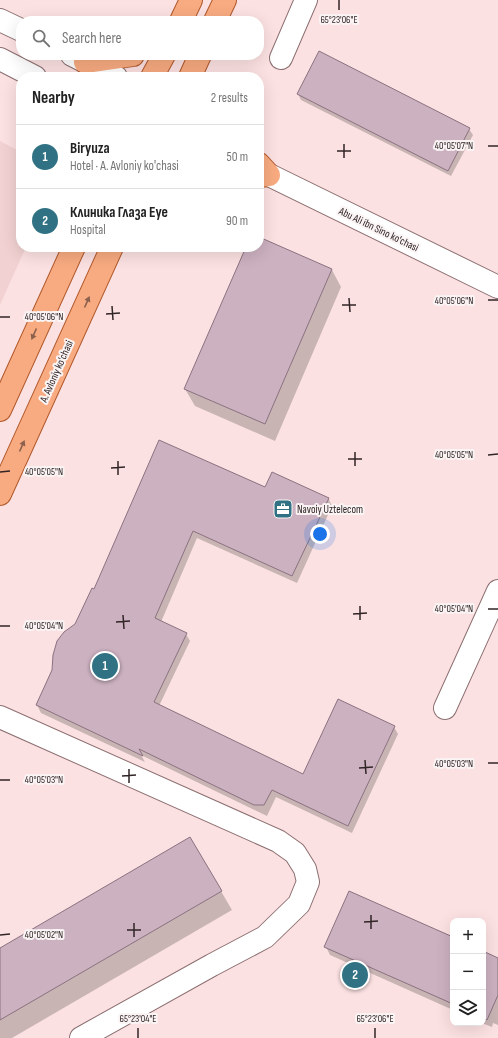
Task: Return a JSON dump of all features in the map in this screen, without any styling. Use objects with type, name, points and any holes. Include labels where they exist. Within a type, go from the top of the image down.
[{"type":"main road","points":[[183,16],[191,0]]},
{"type":"main road","points":[[217,16],[225,0]]},
{"type":"main road","points":[[155,72],[161,60]]},
{"type":"main road","points":[[192,72],[198,60]]},
{"type":"main road","points":[[201,60],[202,72]]},
{"type":"main road","points":[[0,410],[72,252]]},
{"type":"main road","name":"A. Avloniy ko'chasi","points":[[0,494],[110,252]]},
{"type":"street","points":[[281,58],[306,0]]},
{"type":"street","points":[[0,20],[16,28]]},
{"type":"street","points":[[0,59],[25,72]]},
{"type":"street","points":[[83,60],[106,72]]},
{"type":"street","name":"Abu Ali ibn Sino ko'chasi","points":[[264,172],[498,288]]},
{"type":"street","points":[[445,708],[498,590]]},
{"type":"street","points":[[0,717],[278,841],[295,853],[305,869],[308,882],[300,904],[265,937],[81,1038]]},
{"type":"shaded area","points":[[0,141],[16,149],[16,252],[24,252],[0,305]]},
{"type":"building","points":[[319,51],[470,128],[448,171],[297,94]]},
{"type":"building","points":[[264,239],[332,269],[265,424],[184,389],[244,252],[264,252]]},
{"type":"building","points":[[159,440],[265,487],[272,472],[329,498],[292,576],[193,531],[155,618],[187,633],[154,702],[303,774],[338,699],[395,726],[348,826],[272,790],[264,805],[254,805],[139,749],[143,756],[36,705],[52,670],[53,655],[57,641],[64,632],[75,624],[92,588],[94,589]]},
{"type":"building","points":[[190,837],[222,891],[0,1020],[0,948]]},
{"type":"building","points":[[349,891],[450,936],[450,1003],[324,947]]},
{"type":"building","points":[[486,952],[498,958],[498,995],[487,1020]]},
{"type":"place","name":"Navoiy Uztelecom","points":[[283,509]]},
{"type":"place","name":"Biryuza","points":[[105,666]]},
{"type":"place","name":"Клиника Глаза Eye","points":[[355,975]]}]
